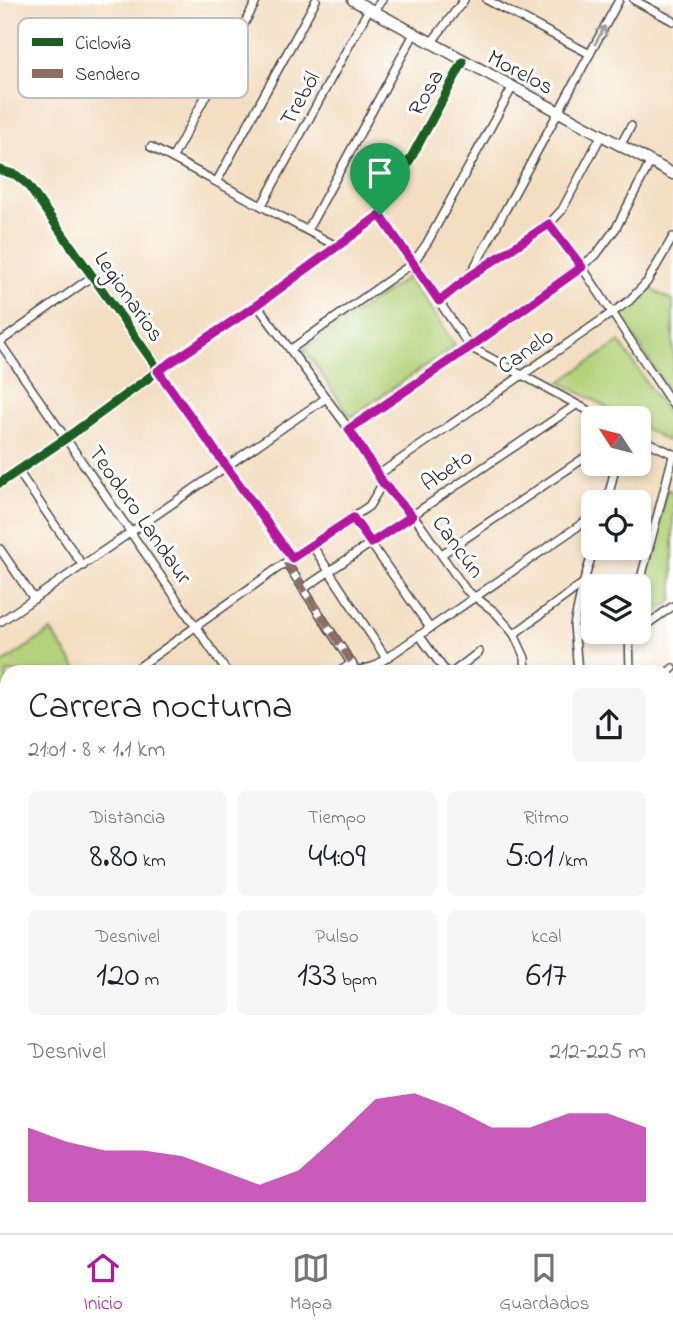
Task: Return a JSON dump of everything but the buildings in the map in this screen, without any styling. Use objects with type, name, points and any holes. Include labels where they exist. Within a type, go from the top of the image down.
[{"type":"street","points":[[247,18],[257,0]]},
{"type":"street","points":[[217,181],[316,0]]},
{"type":"street","name":"Morelos","points":[[353,0],[673,174]]},
{"type":"street","name":"Treból","points":[[262,205],[371,10],[382,0]]},
{"type":"street","points":[[431,43],[464,0]]},
{"type":"street","points":[[487,0],[590,54]]},
{"type":"street","points":[[469,277],[619,0]]},
{"type":"street","points":[[634,0],[673,20]]},
{"type":"street","points":[[308,229],[414,34]]},
{"type":"street","name":"Rosa","points":[[380,215],[463,62]]},
{"type":"street","points":[[291,349],[413,263],[428,243],[512,88]]},
{"type":"street","points":[[173,157],[205,98]]},
{"type":"street","points":[[620,146],[631,126]]},
{"type":"street","points":[[439,301],[469,277],[549,224],[562,210],[601,136]]},
{"type":"street","points":[[151,147],[338,247]]},
{"type":"street","points":[[349,429],[582,267],[608,241],[650,163]]},
{"type":"street","name":"Legionarios","points":[[0,170],[16,174],[27,184],[93,275],[289,560],[303,589],[352,663]]},
{"type":"street","points":[[0,483],[158,371],[257,305],[380,215],[470,347],[581,408]]},
{"type":"street","points":[[549,224],[582,267],[673,405]]},
{"type":"street","name":"Canelo","points":[[142,665],[353,518],[369,506],[381,479],[522,375],[629,301],[647,282],[673,237]]},
{"type":"street","points":[[0,343],[93,275]]},
{"type":"street","name":"Cancún","points":[[257,305],[349,429],[381,479],[442,554],[466,590],[495,612],[514,634],[526,658],[526,665]]},
{"type":"street","name":"Teodoro Landaur","points":[[0,343],[222,665]]},
{"type":"street","points":[[0,622],[326,398]]},
{"type":"street","name":"Abeto","points":[[303,589],[576,405]]},
{"type":"street","points":[[642,574],[669,483],[673,455],[651,444]]},
{"type":"street","points":[[442,554],[581,460]]},
{"type":"street","points":[[18,471],[83,566]]},
{"type":"street","points":[[353,518],[430,628]]},
{"type":"street","points":[[380,665],[386,658],[581,524]]},
{"type":"street","points":[[312,545],[386,658]]},
{"type":"street","points":[[0,549],[34,599]]},
{"type":"street","points":[[514,634],[581,585]]},
{"type":"street","points":[[577,665],[574,625],[581,593]]},
{"type":"street","points":[[651,621],[673,606]]},
{"type":"street","points":[[419,635],[441,665]]},
{"type":"street","points":[[629,644],[630,665]]},
{"type":"street","points":[[462,665],[479,652]]},
{"type":"green space","points":[[408,277],[455,345],[351,417],[304,349]]},
{"type":"green space","points":[[649,288],[673,301],[673,399],[620,314]]},
{"type":"green space","points":[[620,342],[672,422],[667,441],[651,432],[651,406],[604,406],[560,382]]},
{"type":"green space","points":[[667,489],[673,492],[673,600],[651,616],[651,574],[647,574]]},
{"type":"green space","points":[[51,631],[74,665],[0,665]]},
{"type":"marked path","points":[[286,562],[352,663]]},
{"type":"cycle path","points":[[0,483],[158,371],[257,305],[380,215],[463,62]]},
{"type":"cycle path","points":[[0,170],[16,175],[27,184],[292,558]]},
{"type":"route","points":[[380,215],[439,301],[469,277],[549,224],[582,267],[349,429],[383,483],[412,516],[371,543],[353,518],[292,558],[158,371],[257,305],[380,215]]}]
